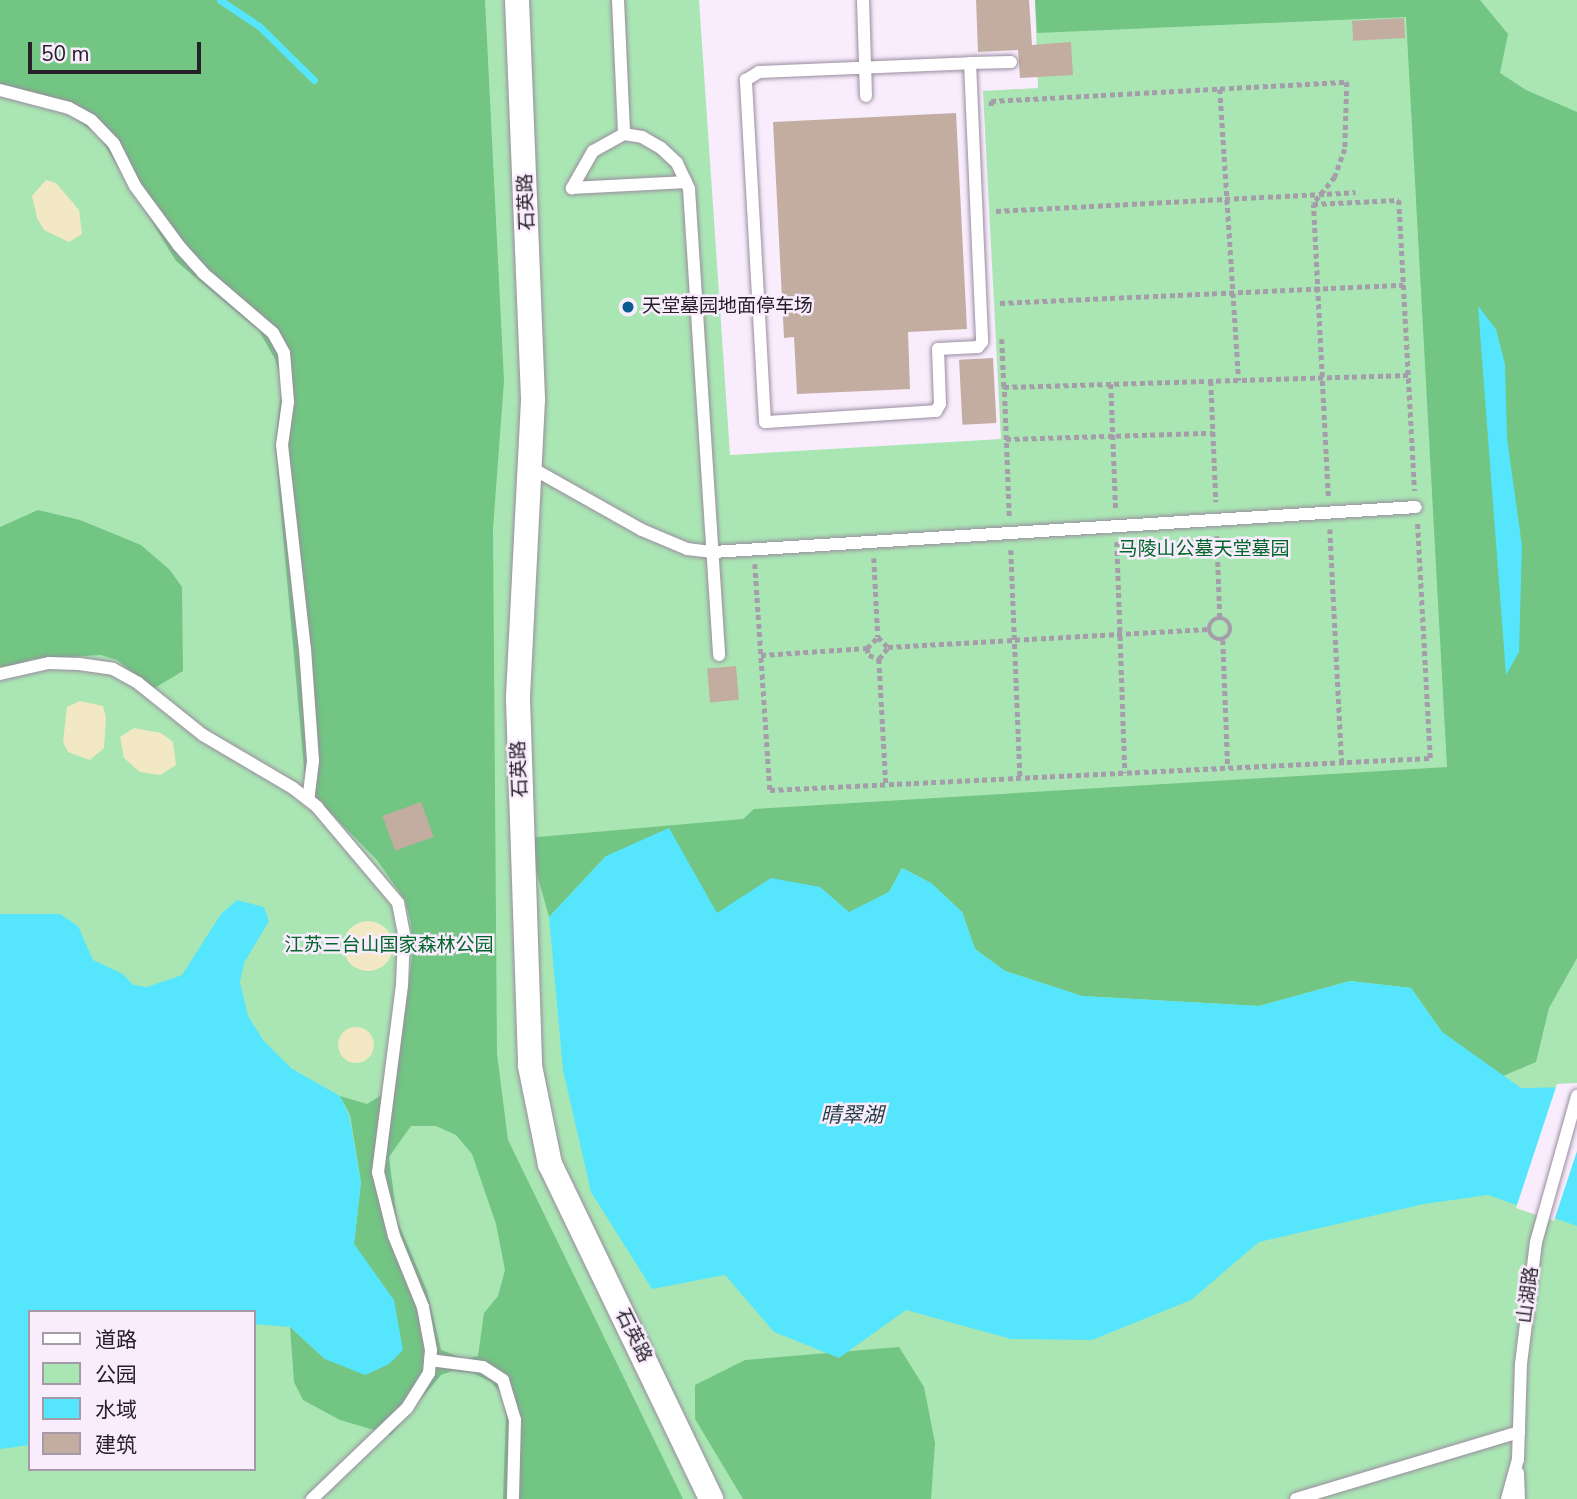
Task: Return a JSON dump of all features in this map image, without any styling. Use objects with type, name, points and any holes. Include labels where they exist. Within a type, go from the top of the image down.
[{"type":"street","name":"石英路","points":[[517,0],[533,400],[518,700],[530,1066],[550,1164],[711,1499]]},
{"type":"lane","points":[[618,0],[624,134]]},
{"type":"lane","points":[[863,0],[866,96]]},
{"type":"lane","points":[[970,63],[982,342],[978,347],[938,349],[940,404],[936,411],[765,422],[746,80],[759,72],[970,63],[1011,62]]},
{"type":"lane","points":[[0,90],[69,107],[91,120],[114,144],[135,186],[179,246],[203,273],[273,333],[284,354],[288,402],[282,445],[305,649],[313,761],[309,800]]},
{"type":"lane","points":[[686,182],[572,188],[593,151],[624,134],[661,148],[686,182],[692,209],[719,655]]},
{"type":"lane","points":[[530,467],[642,530],[687,549],[713,552],[1416,507]]},
{"type":"lane","points":[[0,674],[49,663],[113,669],[138,682],[202,735],[309,800],[398,903],[404,934],[402,985],[378,1172],[394,1236],[423,1307],[430,1360],[429,1373],[407,1408],[312,1499]]},
{"type":"lane","name":"山湖路","points":[[1507,1499],[1518,1459],[1536,1242],[1577,1096]]},
{"type":"lane","points":[[430,1360],[483,1367],[503,1380],[515,1420],[513,1499]]},
{"type":"lane","points":[[1296,1499],[1318,1496],[1519,1432]]},
{"type":"lane","points":[[1518,1459],[1519,1499]]},
{"type":"path","points":[[992,115],[991,101],[1347,82],[1345,149],[1335,177],[1313,204],[1342,762]]},
{"type":"path","points":[[1220,89],[1238,380]]},
{"type":"path","points":[[996,211],[1356,192]]},
{"type":"path","points":[[995,198],[997,225]]},
{"type":"path","points":[[754,549],[770,790],[1430,758],[1399,200],[1313,204]]},
{"type":"path","points":[[1000,303],[1404,285]]},
{"type":"path","points":[[1000,290],[1001,315]]},
{"type":"path","points":[[1001,327],[1020,778]]},
{"type":"path","points":[[1004,387],[1409,375]]},
{"type":"path","points":[[1211,381],[1220,617],[1230,625],[1223,640],[1228,768]]},
{"type":"path","points":[[1111,384],[1125,773]]},
{"type":"path","points":[[1006,439],[1213,433]]},
{"type":"path","points":[[873,541],[878,637],[888,647],[1208,629]]},
{"type":"path","points":[[1208,629],[1212,620],[1220,617]]},
{"type":"path","points":[[1208,629],[1212,637],[1223,640]]},
{"type":"path","points":[[761,655],[867,648],[878,637]]},
{"type":"path","points":[[886,785],[879,659],[888,647]]},
{"type":"path","points":[[867,648],[869,655],[879,659]]},
{"type":"green space","name":"江苏三台山国家森林公园","points":[[0,0],[699,0],[730,455],[1001,439],[983,91],[1038,88],[1035,0],[1577,0],[1577,1499],[0,1499]]},
{"type":"green space","points":[[0,0],[485,0],[504,381],[493,529],[497,1054],[508,1140],[683,1499],[503,1499],[506,1415],[502,1395],[491,1382],[473,1373],[452,1371],[441,1375],[391,1435],[340,1420],[303,1400],[294,1382],[290,1327],[325,1359],[371,1270],[354,1244],[361,1182],[350,1115],[340,1096],[367,1104],[395,1087],[413,950],[411,923],[405,900],[377,860],[318,800],[305,778],[275,446],[282,383],[275,359],[259,331],[176,261],[99,136],[64,111],[0,96]],"holes":[[[411,1126],[436,1126],[456,1135],[472,1154],[496,1224],[505,1270],[498,1296],[484,1313],[478,1356],[465,1359],[441,1350],[427,1291],[397,1220],[389,1157]]]},
{"type":"green space","points":[[1035,0],[1480,0],[1508,34],[1500,73],[1526,90],[1577,112],[1577,958],[1549,1008],[1536,1062],[1503,1076],[1442,1032],[1411,988],[1350,981],[1259,1006],[1082,996],[1005,971],[975,949],[962,912],[931,883],[902,868],[889,892],[849,913],[820,887],[717,913],[606,856],[549,917],[527,838],[743,819],[754,809],[1447,767],[1406,17],[1037,33]]},
{"type":"green space","points":[[38,510],[80,520],[141,545],[170,570],[182,587],[183,671],[153,689],[117,660],[101,655],[33,659],[0,669],[0,527]]},
{"type":"green space","points":[[899,1347],[924,1387],[935,1443],[931,1499],[743,1499],[695,1419],[695,1385],[745,1360]]},
{"type":"sand","points":[[46,180],[56,183],[79,210],[82,234],[69,242],[44,230],[37,218],[32,196]]},
{"type":"sand","points":[[80,701],[103,706],[106,718],[104,748],[90,760],[68,752],[63,742],[67,707]]},
{"type":"sand","points":[[134,728],[161,733],[173,742],[176,765],[160,775],[140,772],[124,758],[120,737]]},
{"type":"sand","points":[[358,922],[378,922],[392,936],[392,956],[378,970],[358,970],[344,956],[344,936]]},
{"type":"sand","points":[[356,1027],[369,1032],[374,1045],[369,1058],[356,1063],[343,1058],[338,1045],[343,1032]]},
{"type":"water","points":[[1478,306],[1496,329],[1505,364],[1507,438],[1522,546],[1519,652],[1506,675]]},
{"type":"water","name":"晴翠湖","points":[[669,828],[717,913],[771,878],[820,887],[849,912],[889,892],[902,868],[931,883],[962,912],[975,949],[1005,971],[1082,996],[1259,1006],[1350,981],[1411,988],[1442,1032],[1521,1088],[1577,1087],[1577,1226],[1488,1195],[1424,1204],[1259,1242],[1191,1300],[1092,1340],[1011,1339],[906,1310],[839,1358],[774,1332],[725,1275],[652,1289],[591,1192],[563,1070],[549,917],[606,856]]},
{"type":"water","points":[[237,900],[264,907],[269,921],[244,963],[240,982],[248,1016],[263,1040],[292,1069],[340,1096],[349,1115],[361,1182],[354,1244],[394,1300],[403,1350],[389,1364],[365,1375],[325,1359],[290,1327],[256,1324],[256,1310],[28,1310],[28,1445],[0,1449],[0,914],[60,914],[78,926],[93,960],[123,974],[133,985],[147,987],[182,975],[221,914]]},
{"type":"pier","points":[[1577,1083],[1577,1151],[1554,1221],[1516,1208],[1557,1084]]},
{"type":"building","points":[[976,0],[1029,0],[1032,45],[1071,42],[1073,75],[1020,78],[1018,50],[978,52]]},
{"type":"building","points":[[1404,18],[1405,38],[1353,41],[1352,21]]},
{"type":"building","points":[[956,113],[967,329],[908,332],[910,389],[797,394],[794,337],[784,338],[773,122]]},
{"type":"building","points":[[993,358],[996,423],[962,425],[959,360]]},
{"type":"building","points":[[736,666],[739,700],[710,702],[707,669]]},
{"type":"building","points":[[421,802],[434,837],[395,851],[382,816]]},
{"type":"waterway","points":[[220,0],[259,26],[314,80]]},
{"type":"place","name":"天堂墓园地面停车场","points":[[628,307]]},
{"type":"park label","name":"马陵山公墓天堂墓园","points":[[1204,550]]}]
